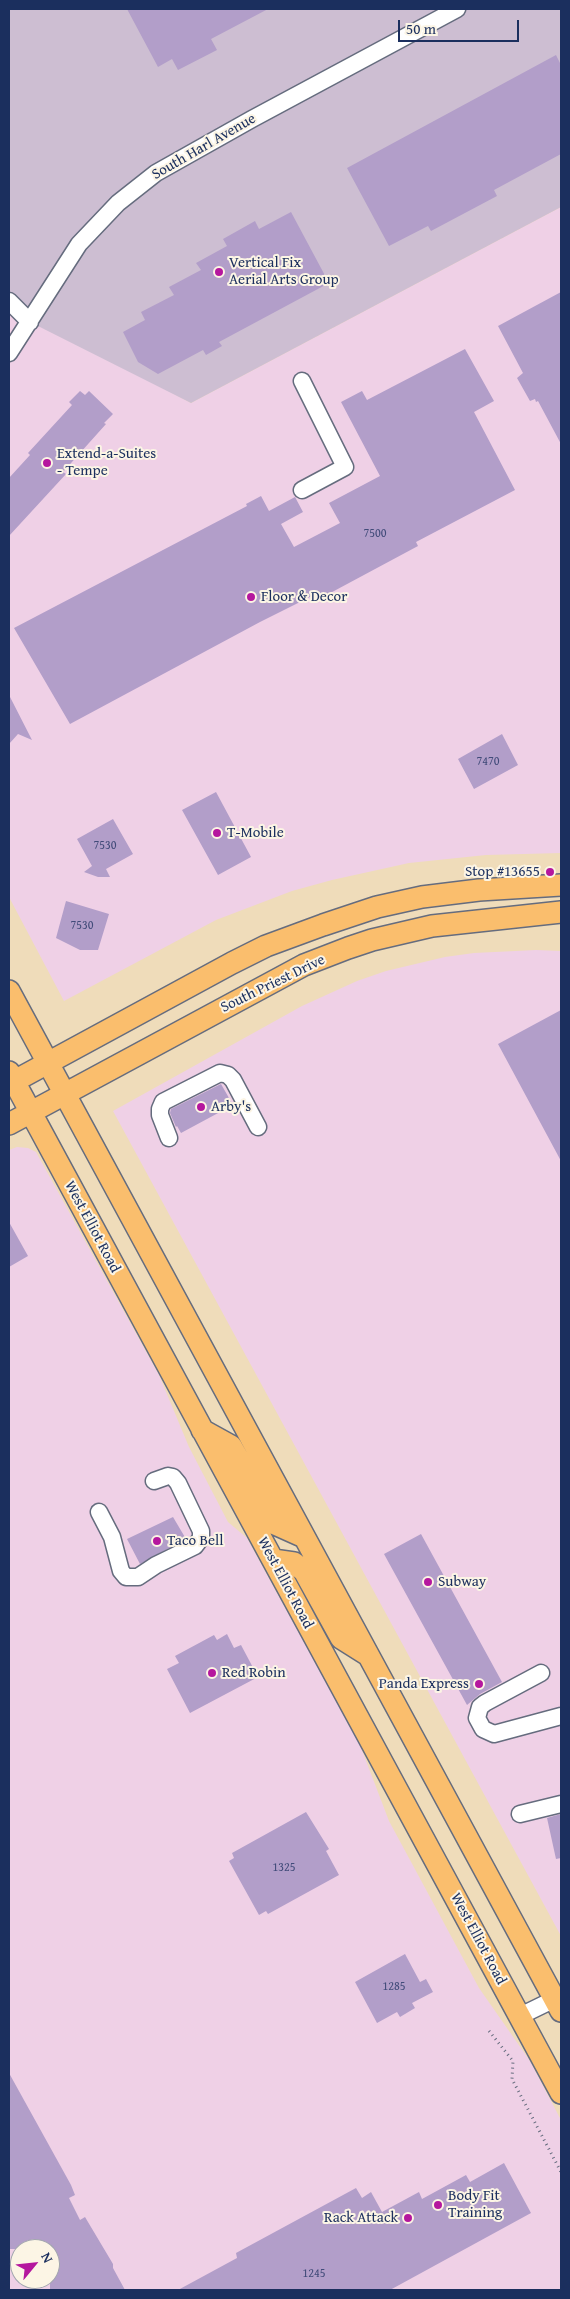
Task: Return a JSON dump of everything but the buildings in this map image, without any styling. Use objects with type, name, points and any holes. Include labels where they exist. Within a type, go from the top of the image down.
[{"type":"main road","points":[[516,888],[561,877]]},
{"type":"main road","points":[[10,1079],[48,1062],[266,946],[341,919],[403,901],[460,892],[561,885]]},
{"type":"main road","points":[[304,965],[327,941],[392,918],[398,912],[403,901]]},
{"type":"main road","name":"South Priest Drive","points":[[9,1124],[64,1092],[304,965],[372,940],[432,926],[561,912]]},
{"type":"main road","points":[[9,991],[368,1655],[559,2002]]},
{"type":"main road","name":"West Elliot Road","points":[[10,1079],[31,1112],[561,2093]]},
{"type":"main road","points":[[202,1430],[231,1446],[275,1524],[304,1537]]},
{"type":"main road","points":[[273,1560],[294,1563],[304,1571],[341,1638],[368,1655]]},
{"type":"street","name":"South Harl Avenue","points":[[9,353],[79,244],[118,203],[156,173],[457,9]]},
{"type":"street","points":[[9,301],[30,322]]},
{"type":"street","points":[[302,381],[346,467],[302,490]]},
{"type":"street","points":[[169,1138],[160,1115],[163,1102],[220,1073],[228,1075],[234,1080],[258,1127]]},
{"type":"street","points":[[98,1512],[112,1537],[121,1571],[126,1577],[138,1577],[156,1565],[194,1546],[201,1538],[202,1531],[178,1483],[173,1477],[168,1476],[154,1480]]},
{"type":"street","points":[[542,1673],[480,1707],[477,1718],[483,1729],[494,1734],[561,1716]]},
{"type":"street","points":[[520,1814],[561,1804]]},
{"type":"street","points":[[520,2016],[559,2002]]},
{"type":"path","points":[[490,2031],[513,2061],[512,2079],[561,2172]]},
{"type":"shaded area","points":[[9,9],[561,9],[561,207],[191,403],[30,322],[9,305]]},
{"type":"shaded area","points":[[561,207],[561,853],[486,855],[409,863],[292,891],[216,920],[64,1001],[9,897],[9,305],[191,403]]},
{"type":"shaded area","points":[[536,950],[561,951],[561,1936],[113,1111],[302,1006],[357,981],[386,971],[445,957],[474,953]]},
{"type":"shaded area","points":[[17,1147],[28,1148],[36,1152],[159,1375],[189,1447],[228,1522],[247,1538],[360,1745],[389,1821],[479,1988],[530,2061],[561,2120],[561,2290],[9,2290],[9,1150]]},
{"type":"place","name":"Vertical Fix Aerial Arts Group","points":[[219,272]]},
{"type":"place","name":"Extend-a-Suites - Tempe","points":[[47,463]]},
{"type":"place","name":"Floor & Decor","points":[[251,597]]},
{"type":"place","name":"T-Mobile","points":[[217,833]]},
{"type":"place","name":"Stop #13655","points":[[550,872]]},
{"type":"place","name":"Arby's","points":[[201,1107]]},
{"type":"place","name":"Taco Bell","points":[[157,1541]]},
{"type":"place","name":"Subway","points":[[428,1582]]},
{"type":"place","name":"Red Robin","points":[[212,1673]]},
{"type":"place","name":"Panda Express","points":[[479,1684]]},
{"type":"place","name":"Body Fit Training","points":[[438,2205]]},
{"type":"place","name":"Rack Attack","points":[[408,2218]]}]
